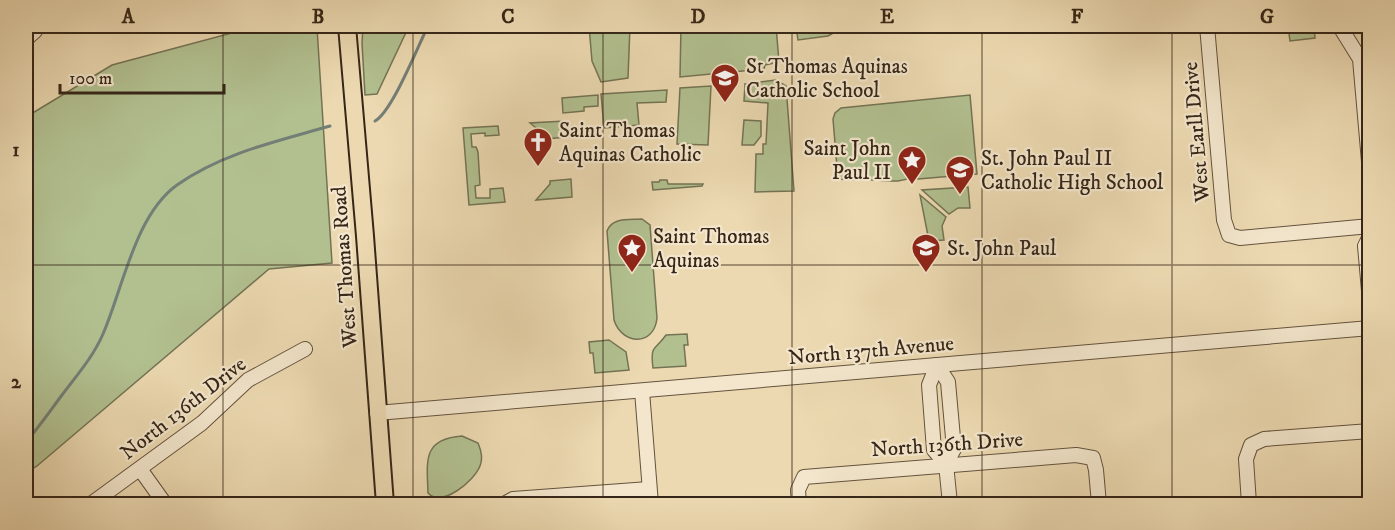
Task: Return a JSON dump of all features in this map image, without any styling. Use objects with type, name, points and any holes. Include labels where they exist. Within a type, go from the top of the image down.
[{"type":"main road","name":"West Thomas Road","points":[[347,26],[385,504]]},
{"type":"street","name":"West Earll Drive","points":[[1207,26],[1224,220],[1229,235],[1240,238],[1370,226]]},
{"type":"street","points":[[1342,30],[1360,59],[1370,173]]},
{"type":"street","points":[[1370,236],[1365,246],[1370,302]]},
{"type":"street","name":"North 137th Avenue","points":[[376,413],[1370,328]]},
{"type":"street","name":"North 136th Drive","points":[[91,504],[202,423],[248,380],[305,349]]},
{"type":"street","points":[[937,365],[929,385],[934,450],[946,464]]},
{"type":"street","points":[[937,365],[948,382],[954,449],[946,464],[950,504]]},
{"type":"street","points":[[642,390],[651,504]]},
{"type":"street","points":[[1249,504],[1246,459],[1251,445],[1264,439],[1370,431]]},
{"type":"street","name":"North 136th Drive","points":[[799,504],[798,490],[804,477],[1076,455],[1093,458],[1099,504]]},
{"type":"street","points":[[140,469],[165,504]]},
{"type":"street","points":[[504,504],[513,499],[649,489]]},
{"type":"green space","points":[[258,26],[312,26],[313,29],[317,28],[332,263],[269,269],[26,473],[26,117],[112,65]]},
{"type":"green space","points":[[363,26],[409,26],[377,94],[365,95]]},
{"type":"green space","points":[[589,26],[630,26],[628,78],[601,82],[592,61]]},
{"type":"green space","points":[[681,26],[776,26],[779,62],[765,65],[764,69],[680,77]]},
{"type":"green space","points":[[796,26],[846,26],[828,36],[798,40]]},
{"type":"green space","points":[[1288,26],[1314,26],[1315,38],[1290,41]]},
{"type":"green space","points":[[776,80],[786,86],[794,191],[755,192],[756,154],[763,154],[763,144],[766,144],[768,103],[744,101],[745,84]]},
{"type":"green space","points":[[711,86],[708,145],[677,144],[680,88]]},
{"type":"green space","points":[[667,90],[666,102],[637,103],[639,125],[604,128],[601,94]]},
{"type":"green space","points":[[598,95],[598,106],[584,107],[584,111],[563,113],[562,98]]},
{"type":"green space","points":[[970,95],[977,174],[918,179],[912,177],[897,181],[838,179],[833,119],[835,113],[841,108]]},
{"type":"green space","points":[[744,120],[761,121],[761,136],[754,145],[742,145]]},
{"type":"green space","points":[[565,121],[566,137],[546,139],[546,136],[530,123]]},
{"type":"green space","points":[[498,126],[499,135],[471,134],[472,147],[476,147],[478,152],[480,185],[475,186],[476,198],[490,198],[490,189],[503,188],[505,202],[469,205],[463,128]]},
{"type":"green space","points":[[571,179],[572,197],[536,200],[550,181]]},
{"type":"green space","points":[[667,180],[668,184],[703,184],[702,186],[653,190],[652,182]]},
{"type":"green space","points":[[968,187],[970,208],[958,208],[949,214],[922,190]]},
{"type":"green space","points":[[920,195],[946,217],[942,226],[944,240],[929,241]]},
{"type":"green space","points":[[642,219],[650,225],[657,318],[650,334],[637,339],[624,334],[614,320],[607,231],[617,221]]},
{"type":"green space","points":[[687,334],[688,345],[684,345],[686,366],[653,368],[654,348],[666,335]]},
{"type":"green space","points":[[609,340],[626,352],[629,370],[595,373],[593,353],[590,353],[589,342]]},
{"type":"green space","points":[[462,436],[478,443],[481,454],[480,466],[471,479],[457,491],[449,495],[434,497],[428,493],[427,471],[433,447],[449,438]]},
{"type":"waterway","points":[[375,121],[382,115],[397,92],[428,26]]},
{"type":"waterway","points":[[26,442],[84,366],[99,342],[140,233],[163,198],[194,174],[231,156],[330,126]]},
{"type":"place","name":"St Thomas Aquinas Catholic School","points":[[725,104]]},
{"type":"place","name":"Saint Thomas Aquinas Catholic","points":[[538,168]]},
{"type":"place","name":"Saint John Paul II","points":[[912,186]]},
{"type":"place","name":"St. John Paul II Catholic High School","points":[[960,196]]},
{"type":"place","name":"Saint Thomas Aquinas","points":[[632,274]]},
{"type":"place","name":"St. John Paul","points":[[926,274]]}]
